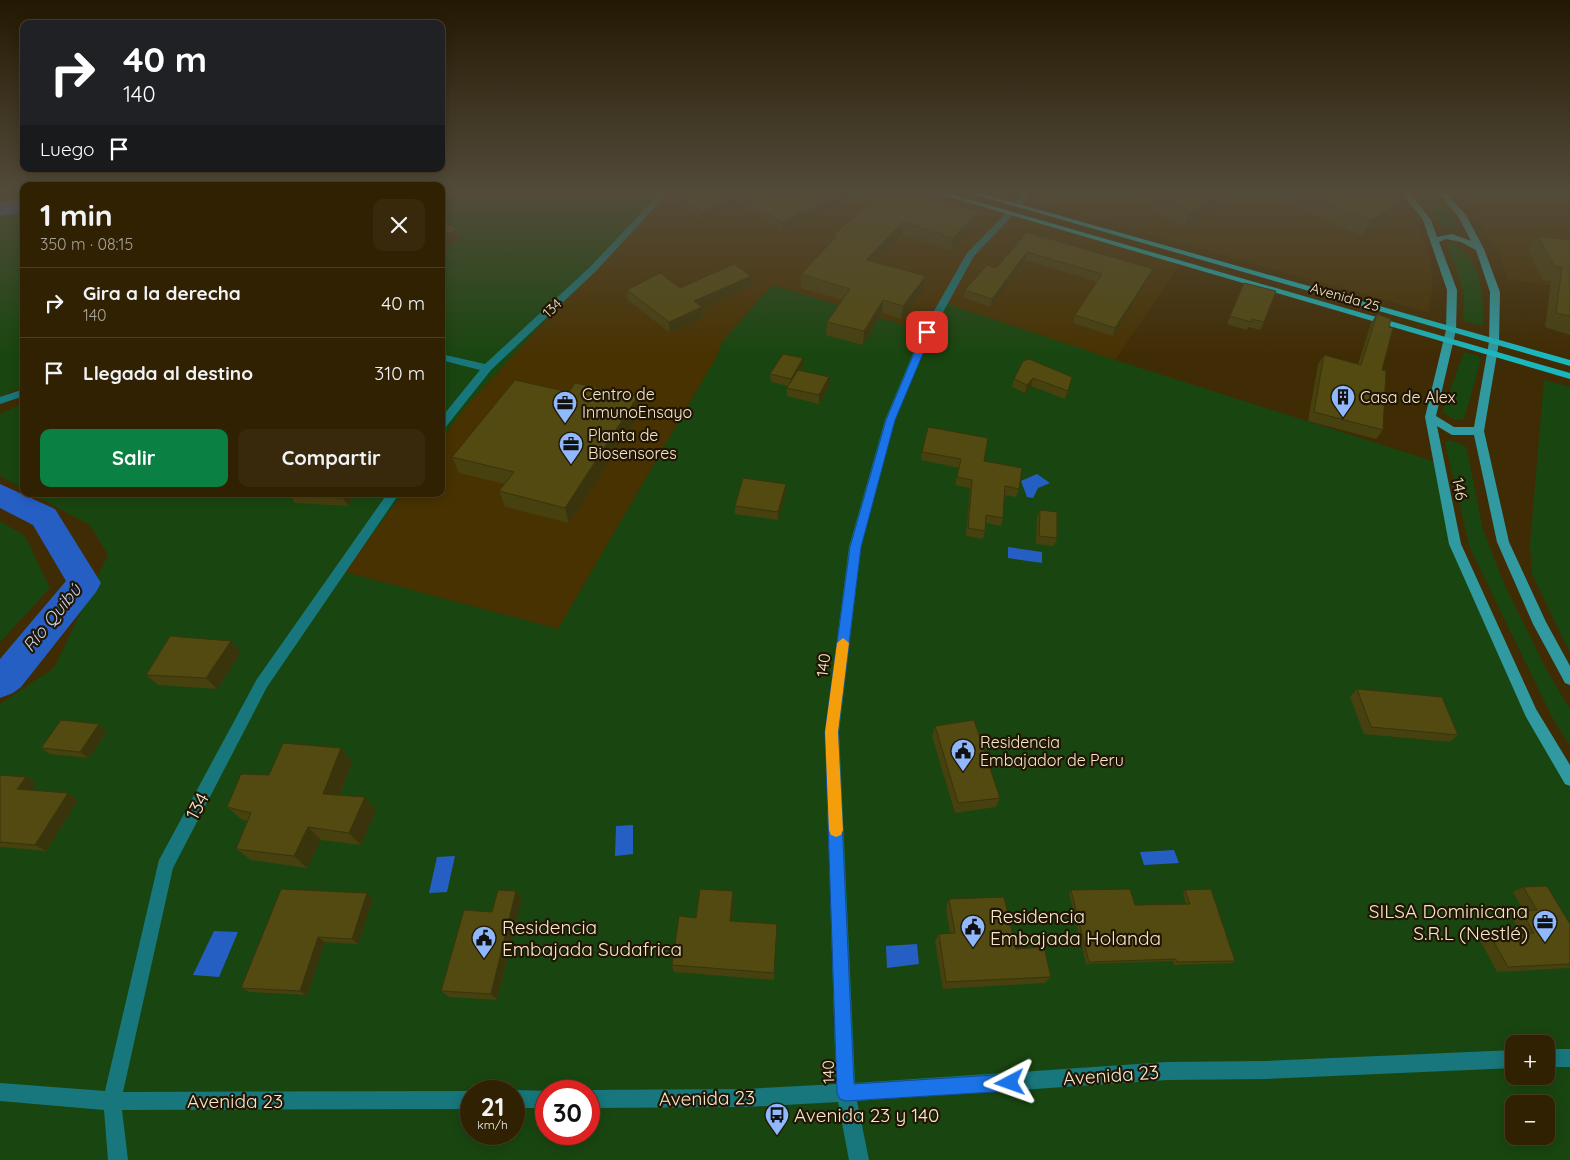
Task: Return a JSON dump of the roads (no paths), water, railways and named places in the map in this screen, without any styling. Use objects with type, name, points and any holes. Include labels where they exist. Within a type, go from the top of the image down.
[{"type":"main road","name":"Avenida 25","points":[[1145,247],[1450,336],[1492,354],[1570,376]]},
{"type":"main road","name":"146","points":[[1437,247],[1452,290],[1450,336],[1430,417],[1455,544],[1532,713],[1570,779]]},
{"type":"main road","points":[[1476,247],[1480,249]]},
{"type":"main road","name":"146","points":[[1480,249],[1495,292],[1494,342],[1479,419],[1479,431],[1503,542],[1540,624],[1570,679]]},
{"type":"main road","name":"Avenida 25","points":[[1450,336],[1494,342],[1570,363]]},
{"type":"main road","points":[[1430,417],[1452,432],[1479,431]]},
{"type":"street","name":"134","points":[[445,419],[487,368],[593,269],[613,247]]},
{"type":"street","name":"140","points":[[859,1160],[846,1093],[832,732],[855,547],[890,420],[927,332],[970,255],[978,247]]},
{"type":"street","points":[[445,358],[487,368]]},
{"type":"street","points":[[0,401],[20,394]]},
{"type":"street","name":"134","points":[[118,1160],[112,1101],[165,866],[262,683],[391,497]]},
{"type":"street","points":[[1555,1058],[1570,1058]]},
{"type":"street","name":"Avenida 23","points":[[600,1099],[746,1098],[1167,1071],[1267,1070],[1505,1059]]},
{"type":"street","name":"Avenida 23","points":[[0,1092],[112,1101],[460,1100]]},
{"type":"water","points":[[1037,474],[1050,483],[1038,488],[1033,498],[1027,497],[1021,481]]},
{"type":"water","points":[[1008,547],[1042,552],[1042,563],[1008,558]]},
{"type":"water","points":[[633,825],[633,854],[615,856],[616,826]]},
{"type":"water","points":[[1174,850],[1179,863],[1144,865],[1140,852]]},
{"type":"water","points":[[455,856],[447,892],[429,893],[437,857]]},
{"type":"water","points":[[214,931],[238,932],[219,977],[193,975]]},
{"type":"water","points":[[917,944],[919,964],[887,968],[886,946]]},
{"type":"waterway","name":"Río Quibú","points":[[0,495],[44,517],[84,583],[8,676],[0,682]]},
{"type":"place","name":"Casa de Alex","points":[[1343,418]]},
{"type":"place","name":"Centro de InmunoEnsayo","points":[[565,424]]},
{"type":"place","name":"Planta de Biosensores","points":[[571,465]]},
{"type":"place","name":"Residencia Embajador de Peru","points":[[963,772]]},
{"type":"place","name":"SILSA Dominicana S.R.L (Nestlé)","points":[[1545,943]]},
{"type":"place","name":"Residencia Embajada Holanda","points":[[973,948]]},
{"type":"place","name":"Residencia Embajada Sudafrica","points":[[484,959]]},
{"type":"place","name":"Avenida 23 y 140","points":[[777,1136]]}]
